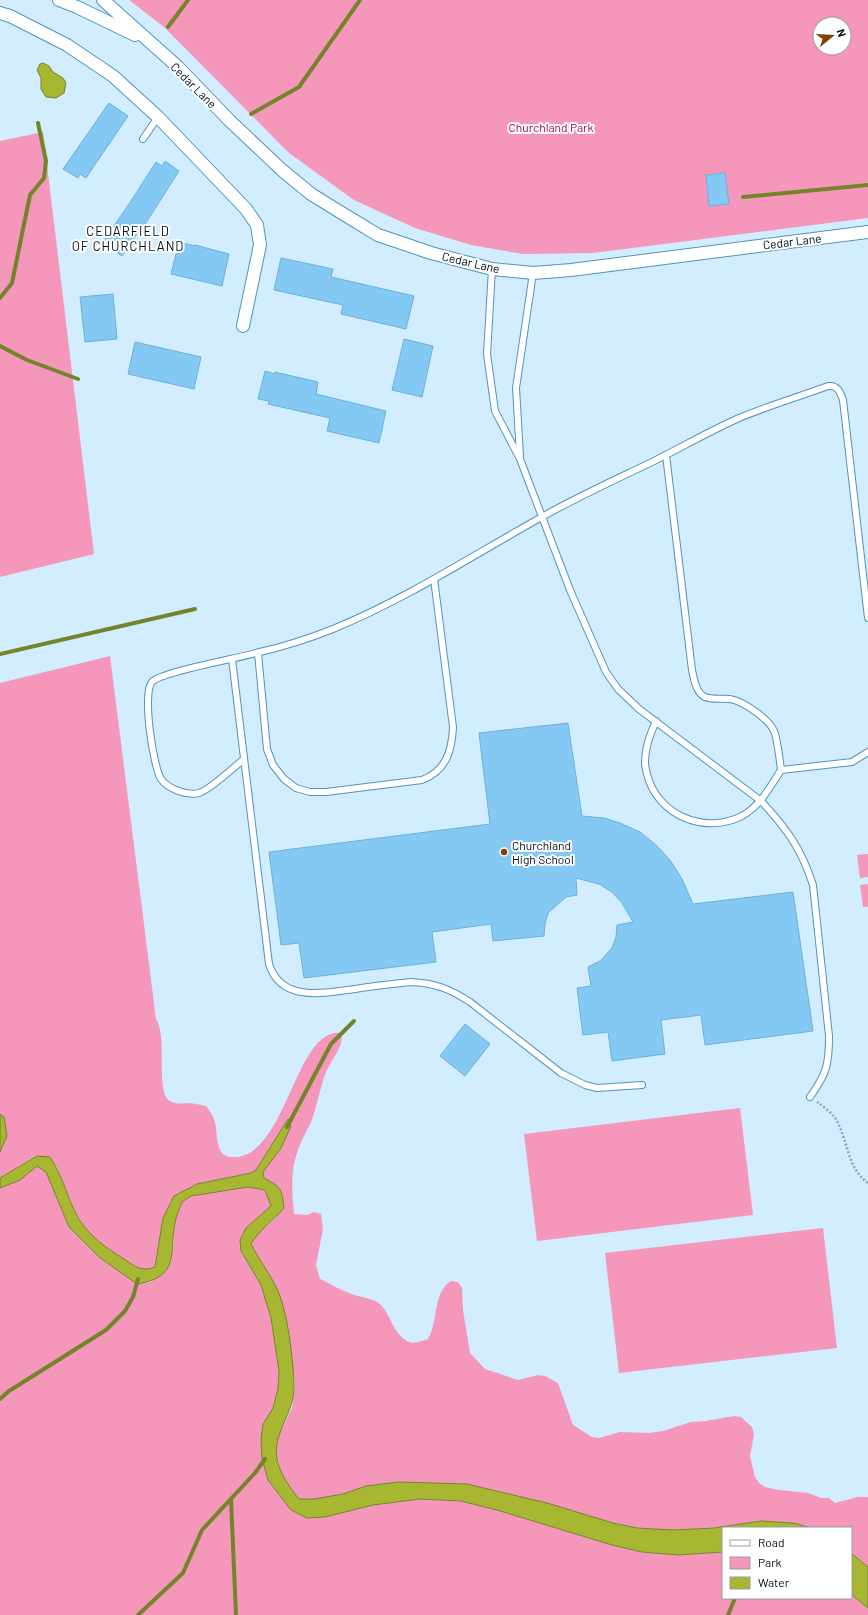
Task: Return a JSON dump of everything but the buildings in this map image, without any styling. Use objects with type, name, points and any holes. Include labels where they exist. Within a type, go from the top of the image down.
[{"type":"street","name":"Cedar Lane","points":[[59,0],[77,7],[147,41]]},
{"type":"street","name":"Cedar Lane","points":[[103,0],[147,41],[178,67],[230,121],[283,171],[311,194],[378,235],[431,253],[492,269],[533,273],[571,270],[868,232]]},
{"type":"street","points":[[0,13],[10,16],[67,45],[113,76],[158,117],[246,209],[257,226],[260,245],[243,326]]},
{"type":"lane","points":[[143,139],[158,117]]},
{"type":"lane","points":[[492,269],[488,354],[495,411],[520,459],[590,640],[606,672],[618,688],[639,709],[761,801],[776,817],[795,842],[806,863],[813,885],[829,1036],[829,1058],[823,1078],[810,1097]]},
{"type":"lane","points":[[520,459],[516,388],[533,273]]},
{"type":"lane","points":[[244,759],[207,789],[199,793],[187,794],[174,790],[162,781],[156,768],[147,702],[148,691],[152,682],[162,676],[258,653],[323,633],[345,624],[376,610],[434,579],[542,517],[738,419],[828,386],[832,386],[840,390],[843,400],[868,618]]},
{"type":"lane","points":[[656,721],[647,741],[645,763],[650,784],[662,803],[679,816],[700,824],[722,823],[742,816],[761,801],[781,770],[774,731],[758,714],[745,704],[732,699],[705,697],[700,693],[695,684],[692,670],[666,455]]},
{"type":"lane","points":[[258,653],[267,749],[273,764],[284,779],[296,788],[310,792],[326,792],[422,780],[432,776],[440,770],[445,760],[452,743],[453,727],[434,579]]},
{"type":"lane","points":[[232,659],[269,964],[272,973],[279,981],[294,990],[314,994],[411,982],[427,983],[456,993],[470,1002],[561,1073],[580,1083],[597,1088],[642,1085]]},
{"type":"lane","points":[[781,770],[852,762],[868,752]]},
{"type":"path","points":[[810,1097],[827,1109],[838,1122],[856,1172],[868,1183]]},
{"type":"green space","name":"Churchland Park","points":[[129,0],[868,0],[868,218],[593,253],[523,254],[471,245],[415,228],[354,200],[289,153],[164,27]]},
{"type":"green space","points":[[43,132],[94,554],[0,577],[0,141]]},
{"type":"green space","points":[[110,656],[156,1019],[161,1038],[163,1087],[166,1096],[170,1101],[206,1106],[214,1119],[220,1151],[230,1157],[238,1157],[255,1149],[269,1133],[313,1048],[326,1036],[342,1033],[341,1043],[326,1072],[311,1122],[299,1146],[295,1158],[293,1174],[292,1189],[294,1214],[307,1215],[314,1212],[321,1214],[323,1229],[316,1265],[320,1279],[354,1295],[379,1303],[385,1310],[399,1334],[407,1341],[412,1343],[428,1339],[434,1324],[438,1300],[441,1293],[445,1286],[451,1281],[458,1282],[462,1288],[463,1310],[470,1353],[485,1369],[518,1380],[538,1375],[545,1376],[558,1383],[573,1425],[592,1437],[599,1438],[620,1432],[649,1433],[663,1431],[691,1422],[734,1416],[741,1417],[752,1427],[754,1434],[750,1456],[755,1477],[759,1483],[765,1487],[808,1493],[821,1498],[829,1498],[835,1503],[858,1497],[868,1497],[868,1567],[852,1554],[852,1527],[808,1527],[793,1523],[761,1521],[714,1528],[673,1530],[637,1528],[613,1523],[547,1503],[467,1484],[398,1482],[366,1486],[343,1494],[313,1500],[299,1499],[284,1481],[276,1448],[280,1432],[292,1408],[295,1385],[288,1328],[251,1244],[257,1234],[276,1218],[263,1172],[281,1148],[291,1126],[287,1120],[256,1170],[251,1173],[197,1184],[174,1196],[155,1267],[145,1270],[136,1267],[107,1249],[87,1231],[75,1212],[57,1167],[36,1156],[0,1178],[0,1152],[7,1136],[4,1117],[0,1114],[0,683]]},
{"type":"green space","points":[[868,854],[868,877],[860,878],[857,855]]},
{"type":"green space","points":[[868,884],[868,907],[863,907],[860,885]]},
{"type":"green space","points":[[740,1108],[753,1215],[537,1241],[524,1134]]},
{"type":"green space","points":[[37,1166],[46,1172],[69,1227],[99,1257],[137,1284],[151,1282],[173,1248],[175,1222],[182,1202],[191,1196],[248,1187],[265,1190],[272,1206],[246,1228],[241,1251],[261,1285],[271,1318],[279,1371],[278,1389],[273,1408],[263,1424],[262,1458],[268,1480],[291,1510],[373,1505],[420,1499],[461,1501],[497,1510],[612,1545],[642,1552],[678,1555],[722,1552],[722,1599],[852,1599],[852,1595],[868,1608],[868,1615],[0,1615],[0,1188],[20,1180]]},
{"type":"green space","points":[[823,1228],[837,1348],[619,1373],[605,1253]]},
{"type":"water","points":[[43,63],[63,78],[66,83],[64,93],[56,98],[46,97],[41,89],[41,78],[37,70],[40,64]]},
{"type":"water","points":[[0,1114],[4,1117],[7,1136],[0,1152]]},
{"type":"water","points":[[288,1119],[291,1126],[281,1148],[263,1172],[264,1178],[280,1189],[284,1208],[258,1234],[251,1244],[278,1291],[285,1312],[292,1362],[294,1391],[292,1404],[280,1433],[276,1451],[277,1460],[283,1476],[299,1499],[314,1499],[343,1494],[366,1486],[398,1482],[467,1484],[547,1503],[613,1523],[637,1528],[673,1530],[714,1528],[761,1521],[793,1523],[808,1527],[722,1527],[722,1552],[678,1555],[642,1552],[612,1545],[497,1510],[461,1501],[420,1499],[373,1505],[325,1517],[307,1518],[291,1510],[268,1480],[262,1458],[261,1439],[263,1424],[273,1408],[278,1389],[279,1371],[271,1318],[261,1285],[241,1251],[240,1240],[246,1228],[271,1206],[265,1190],[248,1187],[191,1196],[182,1202],[173,1235],[170,1263],[160,1276],[151,1281],[137,1284],[99,1257],[69,1227],[46,1172],[37,1166],[20,1180],[0,1188],[0,1178],[37,1156],[50,1157],[78,1218],[89,1232],[102,1244],[132,1264],[139,1268],[146,1269],[155,1267],[163,1218],[174,1196],[197,1184],[251,1173],[256,1170]]},
{"type":"water","points":[[852,1554],[868,1567],[868,1608],[852,1595]]},
{"type":"waterway","points":[[168,27],[188,0]]},
{"type":"waterway","points":[[251,114],[299,87],[360,0]]},
{"type":"waterway","points":[[0,298],[12,283],[30,195],[44,178],[46,161],[38,123]]},
{"type":"waterway","points":[[743,197],[868,185]]},
{"type":"waterway","points":[[0,346],[27,360],[78,379]]},
{"type":"waterway","points":[[0,654],[195,609]]},
{"type":"waterway","points":[[287,1127],[331,1044],[354,1021]]},
{"type":"waterway","points":[[0,1399],[9,1391],[106,1330],[125,1311],[133,1297],[138,1279]]},
{"type":"waterway","points":[[138,1615],[183,1573],[202,1530],[255,1473],[265,1459]]},
{"type":"waterway","points":[[231,1499],[236,1615]]},
{"type":"waterway","points":[[728,1615],[735,1599]]},
{"type":"place","name":"Churchland High School","points":[[504,852]]},
{"type":"district","name":"CEDARFIELD OF CHURCHLAND","points":[[128,238]]}]
